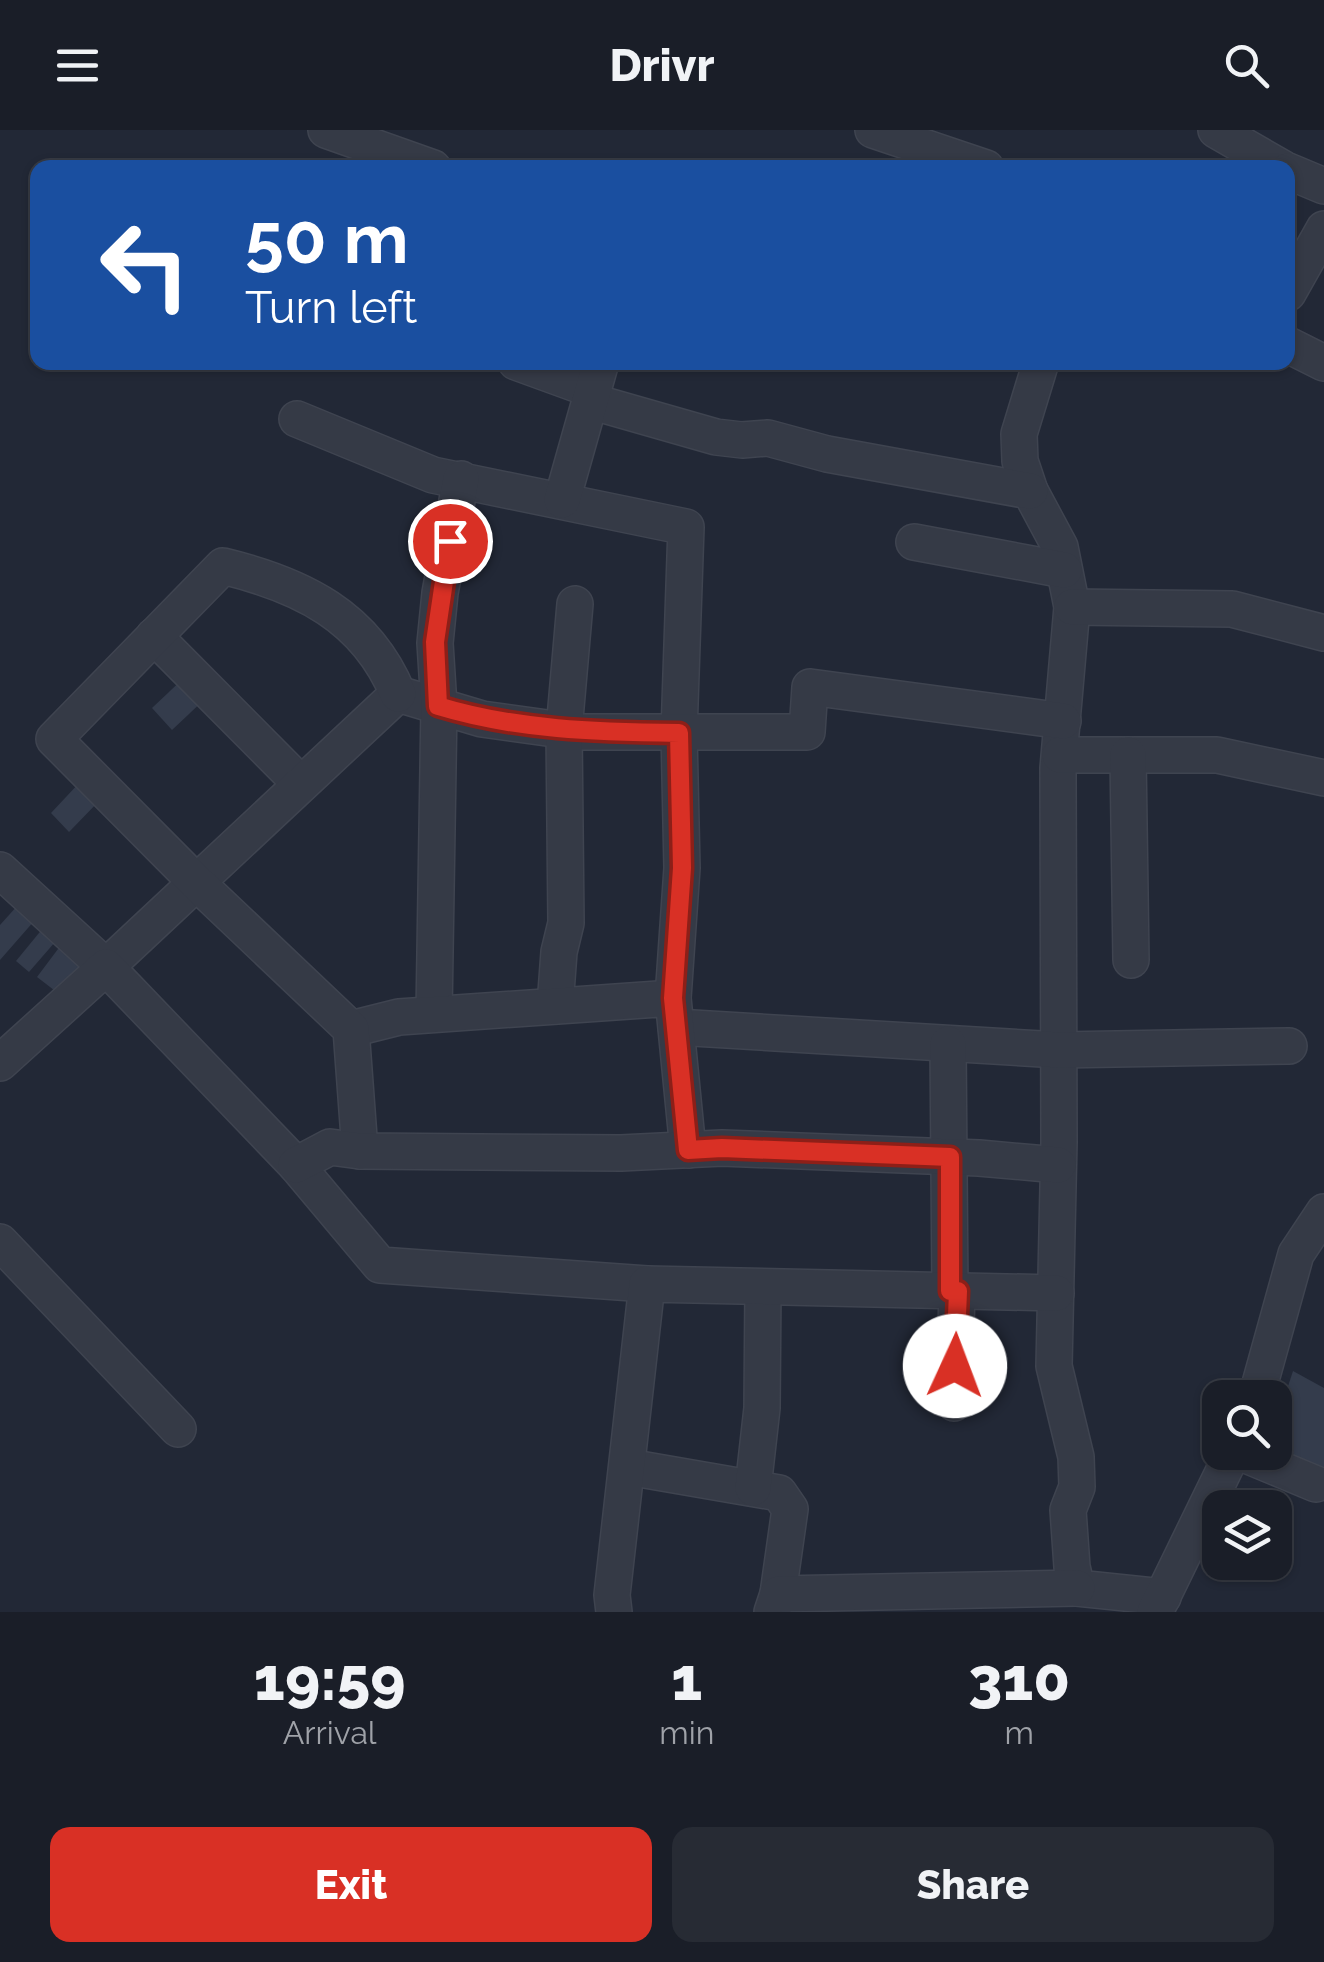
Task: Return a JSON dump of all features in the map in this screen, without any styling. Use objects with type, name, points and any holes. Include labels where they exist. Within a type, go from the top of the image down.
[{"type":"street","points":[[326,130],[410,160]]},
{"type":"street","points":[[873,130],[962,160]]},
{"type":"street","points":[[1216,130],[1269,160]]},
{"type":"street","points":[[1295,173],[1324,186]]},
{"type":"street","points":[[1295,281],[1324,229]]},
{"type":"street","points":[[1295,348],[1324,363]]},
{"type":"street","points":[[545,370],[595,384],[716,437],[782,441],[827,454],[1030,491]]},
{"type":"street","points":[[1039,370],[1018,434],[1020,461],[1030,491],[1060,547],[1072,607],[1061,738],[1054,1366],[1076,1457],[1076,1487],[1068,1510],[1077,1588]]},
{"type":"street","points":[[562,500],[595,384]]},
{"type":"street","points":[[297,419],[433,475],[686,527],[679,733],[682,868],[674,1012],[688,1150]]},
{"type":"street","points":[[434,1014],[438,706],[434,674],[440,593],[461,479]]},
{"type":"street","points":[[914,542],[1064,570]]},
{"type":"street","points":[[360,1151],[350,1029],[54,739],[223,566],[266,576],[310,594],[346,622],[385,663],[398,694]]},
{"type":"street","points":[[555,1006],[559,952],[566,923],[564,730],[575,604]]},
{"type":"street","points":[[1072,607],[1232,609],[1324,633]]},
{"type":"street","points":[[154,636],[300,784]]},
{"type":"street","points":[[398,694],[482,719],[564,730],[807,732],[810,687],[1061,738],[1128,756],[1216,754],[1324,778]]},
{"type":"street","points":[[0,1063],[398,694]]},
{"type":"street","points":[[1128,756],[1131,960]]},
{"type":"street","points":[[0,870],[106,967],[296,1165],[380,1265],[648,1284],[1056,1293]]},
{"type":"street","points":[[350,1029],[399,1016],[555,1006],[674,1012],[948,1044],[1059,1050],[1289,1046]]},
{"type":"street","points":[[948,1044],[954,1402]]},
{"type":"street","points":[[296,1165],[330,1147],[360,1151],[621,1153],[722,1148],[1058,1165]]},
{"type":"street","points":[[1261,1380],[1296,1254],[1324,1212]]},
{"type":"street","points":[[0,1242],[178,1429]]},
{"type":"street","points":[[614,1612],[612,1594],[648,1284]]},
{"type":"street","points":[[753,1488],[762,1408],[763,1287]]},
{"type":"street","points":[[628,1466],[779,1493],[790,1509],[775,1603],[1077,1588],[1159,1604],[1227,1470]]},
{"type":"street","points":[[1281,1470],[1316,1484]]},
{"type":"building","points":[[187,675],[207,697],[172,730],[152,708]]},
{"type":"building","points":[[81,781],[100,800],[69,832],[51,813]]},
{"type":"building","points":[[18,905],[35,920],[0,960],[0,925]]},
{"type":"building","points":[[48,922],[62,934],[29,972],[16,961]]},
{"type":"building","points":[[64,941],[90,961],[63,997],[37,977]]},
{"type":"building","points":[[1293,1371],[1324,1388],[1324,1482],[1292,1462]]},
{"type":"route","points":[[450,541],[435,642],[438,706],[482,719],[576,732],[679,733],[682,868],[673,998],[688,1150],[950,1157],[950,1291],[958,1291],[955,1366]]}]
